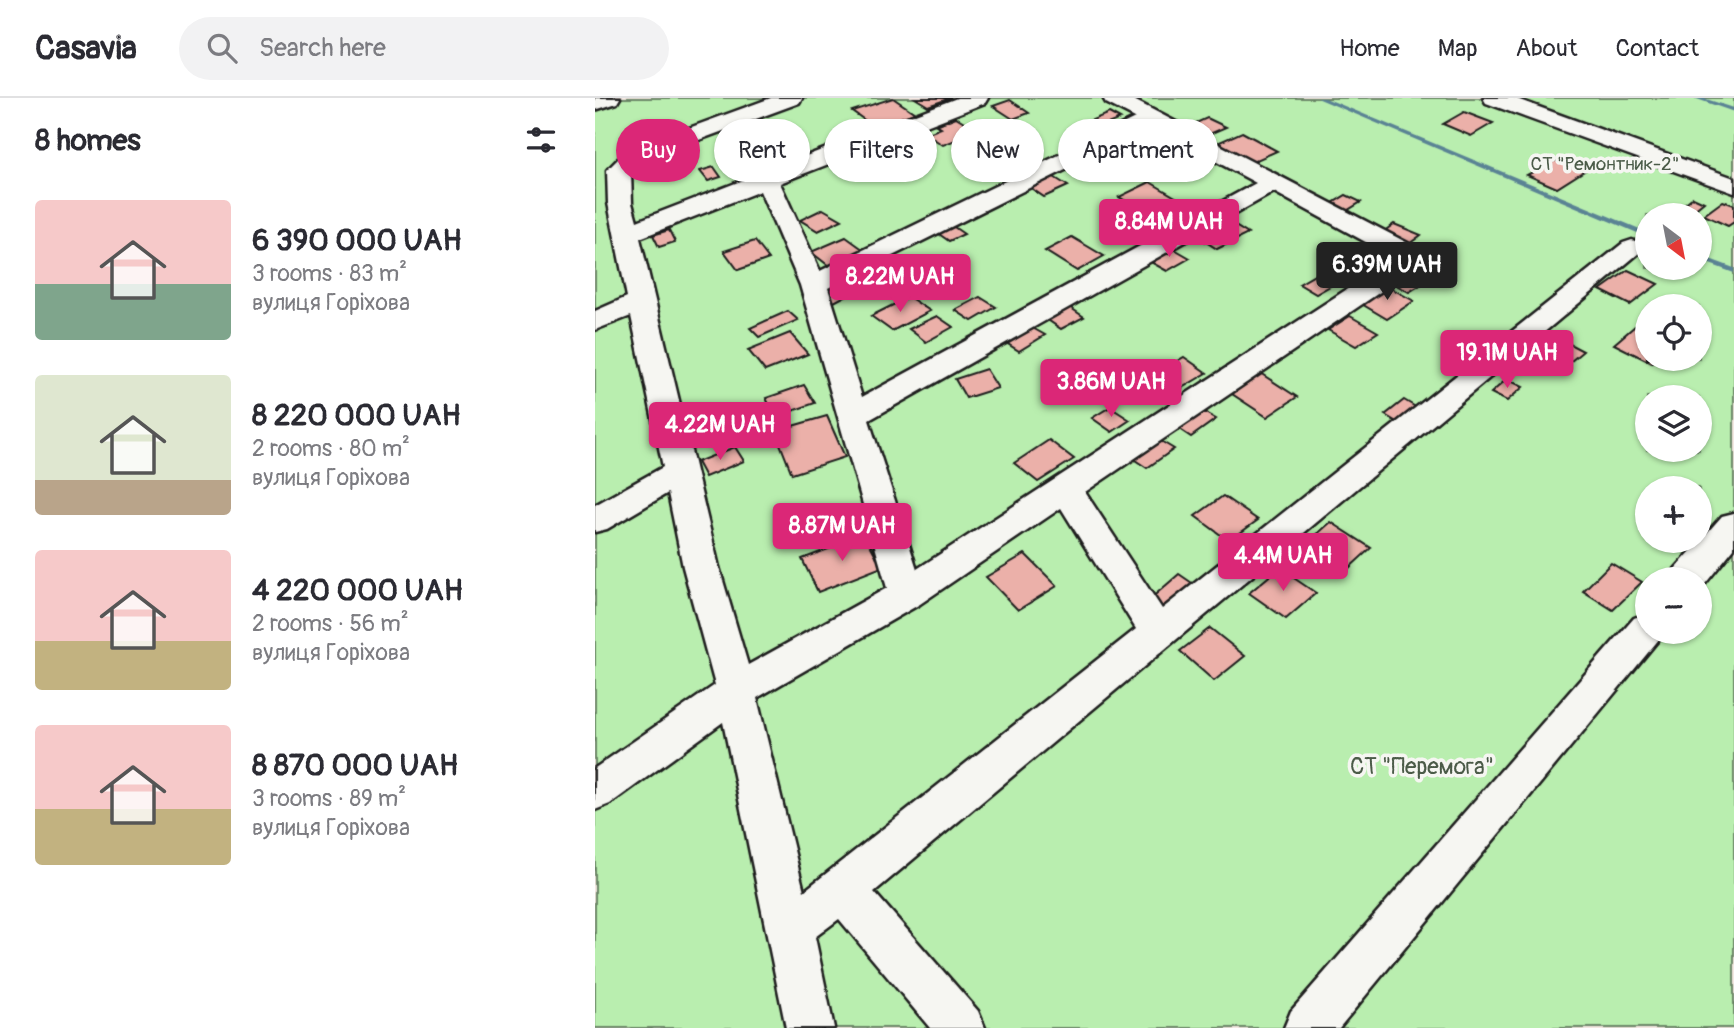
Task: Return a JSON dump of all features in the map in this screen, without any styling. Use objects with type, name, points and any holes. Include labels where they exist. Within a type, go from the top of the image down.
[{"type":"street","points":[[595,103],[608,98]]},
{"type":"street","points":[[791,98],[634,156],[619,170],[614,216],[642,300],[701,567],[736,691],[790,927],[810,1028]]},
{"type":"street","points":[[810,164],[977,98]]},
{"type":"street","points":[[595,791],[736,691],[907,594],[1414,257],[1114,98]]},
{"type":"street","points":[[1494,98],[1734,186]]},
{"type":"street","points":[[813,285],[1152,118]]},
{"type":"street","points":[[614,216],[759,182]]},
{"type":"street","points":[[769,182],[813,285],[907,594]]},
{"type":"street","points":[[854,415],[1273,183]]},
{"type":"street","points":[[790,927],[843,890],[1633,248]]},
{"type":"street","points":[[595,322],[642,300]]},
{"type":"street","points":[[595,520],[680,472]]},
{"type":"street","points":[[1066,488],[1159,634]]},
{"type":"street","points":[[1698,567],[1734,525]]},
{"type":"street","points":[[1308,1028],[1635,642]]},
{"type":"street","points":[[843,890],[961,1028]]},
{"type":"green space","points":[[595,98],[1734,98],[1734,1028],[595,1028]]},
{"type":"building","points":[[893,98],[915,113],[897,119],[863,119],[852,111]]},
{"type":"building","points":[[915,98],[951,98],[928,106]]},
{"type":"building","points":[[1010,100],[1029,113],[1013,119],[993,106]]},
{"type":"building","points":[[1464,112],[1493,123],[1471,136],[1443,124]]},
{"type":"building","points":[[1109,113],[1120,119],[1094,119]]},
{"type":"building","points":[[951,119],[951,142],[943,145],[937,141],[937,130],[941,128],[937,125]]},
{"type":"building","points":[[1242,132],[1277,151],[1250,163],[1218,146],[1218,143]]},
{"type":"building","points":[[1555,160],[1584,171],[1557,188],[1527,175]]},
{"type":"building","points":[[714,167],[714,179],[708,181],[700,171]]},
{"type":"building","points":[[1049,174],[1068,186],[1044,197],[1025,184],[1044,182],[1044,176]]},
{"type":"building","points":[[1150,182],[1177,198],[1147,213],[1119,197]]},
{"type":"building","points":[[1346,195],[1361,202],[1343,213],[1328,206]]},
{"type":"building","points":[[1693,197],[1704,202],[1703,203],[1686,203]]},
{"type":"building","points":[[1723,201],[1734,205],[1734,222],[1728,226],[1712,219],[1712,209]]},
{"type":"building","points":[[823,209],[842,220],[818,231],[800,220]]},
{"type":"building","points":[[1224,219],[1248,234],[1217,249],[1194,234]]},
{"type":"building","points":[[1130,223],[1141,230],[1125,238],[1113,231]]},
{"type":"building","points":[[1394,224],[1421,235],[1409,244],[1383,232]]},
{"type":"building","points":[[951,225],[964,234],[949,241],[936,232]]},
{"type":"building","points":[[669,230],[675,242],[659,247],[653,235]]},
{"type":"building","points":[[846,237],[864,250],[829,266],[811,252]]},
{"type":"building","points":[[1072,237],[1104,256],[1077,271],[1045,251]]},
{"type":"building","points":[[755,241],[769,259],[738,270],[724,251]]},
{"type":"building","points":[[1171,247],[1190,258],[1167,271],[1147,260]]},
{"type":"building","points":[[1349,256],[1363,262],[1345,274],[1331,268]]},
{"type":"building","points":[[1412,269],[1430,279],[1409,292],[1391,282]]},
{"type":"building","points":[[1628,270],[1635,273],[1635,280],[1649,280],[1658,284],[1645,294],[1635,294],[1635,301],[1630,305],[1600,290]]},
{"type":"building","points":[[1320,272],[1337,282],[1316,294],[1299,284]]},
{"type":"building","points":[[835,282],[851,293],[834,302],[818,292]]},
{"type":"building","points":[[1387,286],[1414,301],[1387,319],[1360,303]]},
{"type":"building","points":[[909,297],[930,311],[892,331],[871,316]]},
{"type":"building","points":[[980,297],[996,307],[972,321],[955,310]]},
{"type":"building","points":[[1065,304],[1084,317],[1061,329],[1042,316]]},
{"type":"building","points":[[788,311],[798,320],[759,337],[750,328]]},
{"type":"building","points":[[937,316],[953,327],[926,342],[909,329]]},
{"type":"building","points":[[1350,316],[1378,332],[1356,346],[1328,330]]},
{"type":"building","points":[[1029,326],[1045,335],[1019,351],[1003,341]]},
{"type":"building","points":[[1635,326],[1635,354],[1614,344]]},
{"type":"building","points":[[790,333],[808,354],[765,371],[748,350]]},
{"type":"building","points":[[1562,340],[1583,351],[1564,367],[1542,356]]},
{"type":"building","points":[[1184,357],[1207,373],[1180,389],[1157,373]]},
{"type":"building","points":[[986,369],[998,388],[966,398],[955,379]]},
{"type":"building","points":[[1260,373],[1297,397],[1267,417],[1229,392]]},
{"type":"building","points":[[1507,379],[1523,387],[1507,401],[1491,393]]},
{"type":"building","points":[[804,385],[815,403],[775,417],[766,398]]},
{"type":"building","points":[[1404,400],[1419,409],[1400,424],[1385,415]]},
{"type":"building","points":[[1110,407],[1130,420],[1112,432],[1092,418]]},
{"type":"building","points":[[1200,410],[1216,419],[1191,437],[1176,427]]},
{"type":"building","points":[[827,416],[845,457],[792,474],[775,431]]},
{"type":"building","points":[[1049,440],[1074,459],[1038,482],[1014,463]]},
{"type":"building","points":[[1159,440],[1174,449],[1147,468],[1132,458]]},
{"type":"building","points":[[735,447],[744,461],[705,477],[697,462]]},
{"type":"building","points":[[1223,496],[1258,520],[1229,541],[1195,516]]},
{"type":"building","points":[[1331,522],[1371,548],[1348,569],[1307,543]]},
{"type":"building","points":[[865,535],[882,567],[818,592],[802,559]]},
{"type":"building","points":[[1025,554],[1057,586],[1018,610],[986,577]]},
{"type":"building","points":[[1611,563],[1635,578],[1635,589],[1613,610],[1583,591]]},
{"type":"building","points":[[1279,568],[1316,593],[1286,619],[1249,593]]},
{"type":"building","points":[[1179,574],[1195,585],[1163,612],[1148,601]]},
{"type":"building","points":[[1210,628],[1245,656],[1214,681],[1180,651]]},
{"type":"waterway","points":[[1320,98],[1635,230]]},
{"type":"waterway","points":[[1697,98],[1734,110]]},
{"type":"waterway","points":[[1712,262],[1734,271]]},
{"type":"park label","name":"СТ \"Ремонтник-2\"","points":[[1605,164]]},
{"type":"park label","name":"СТ \"Перемога\"","points":[[1422,766]]}]
